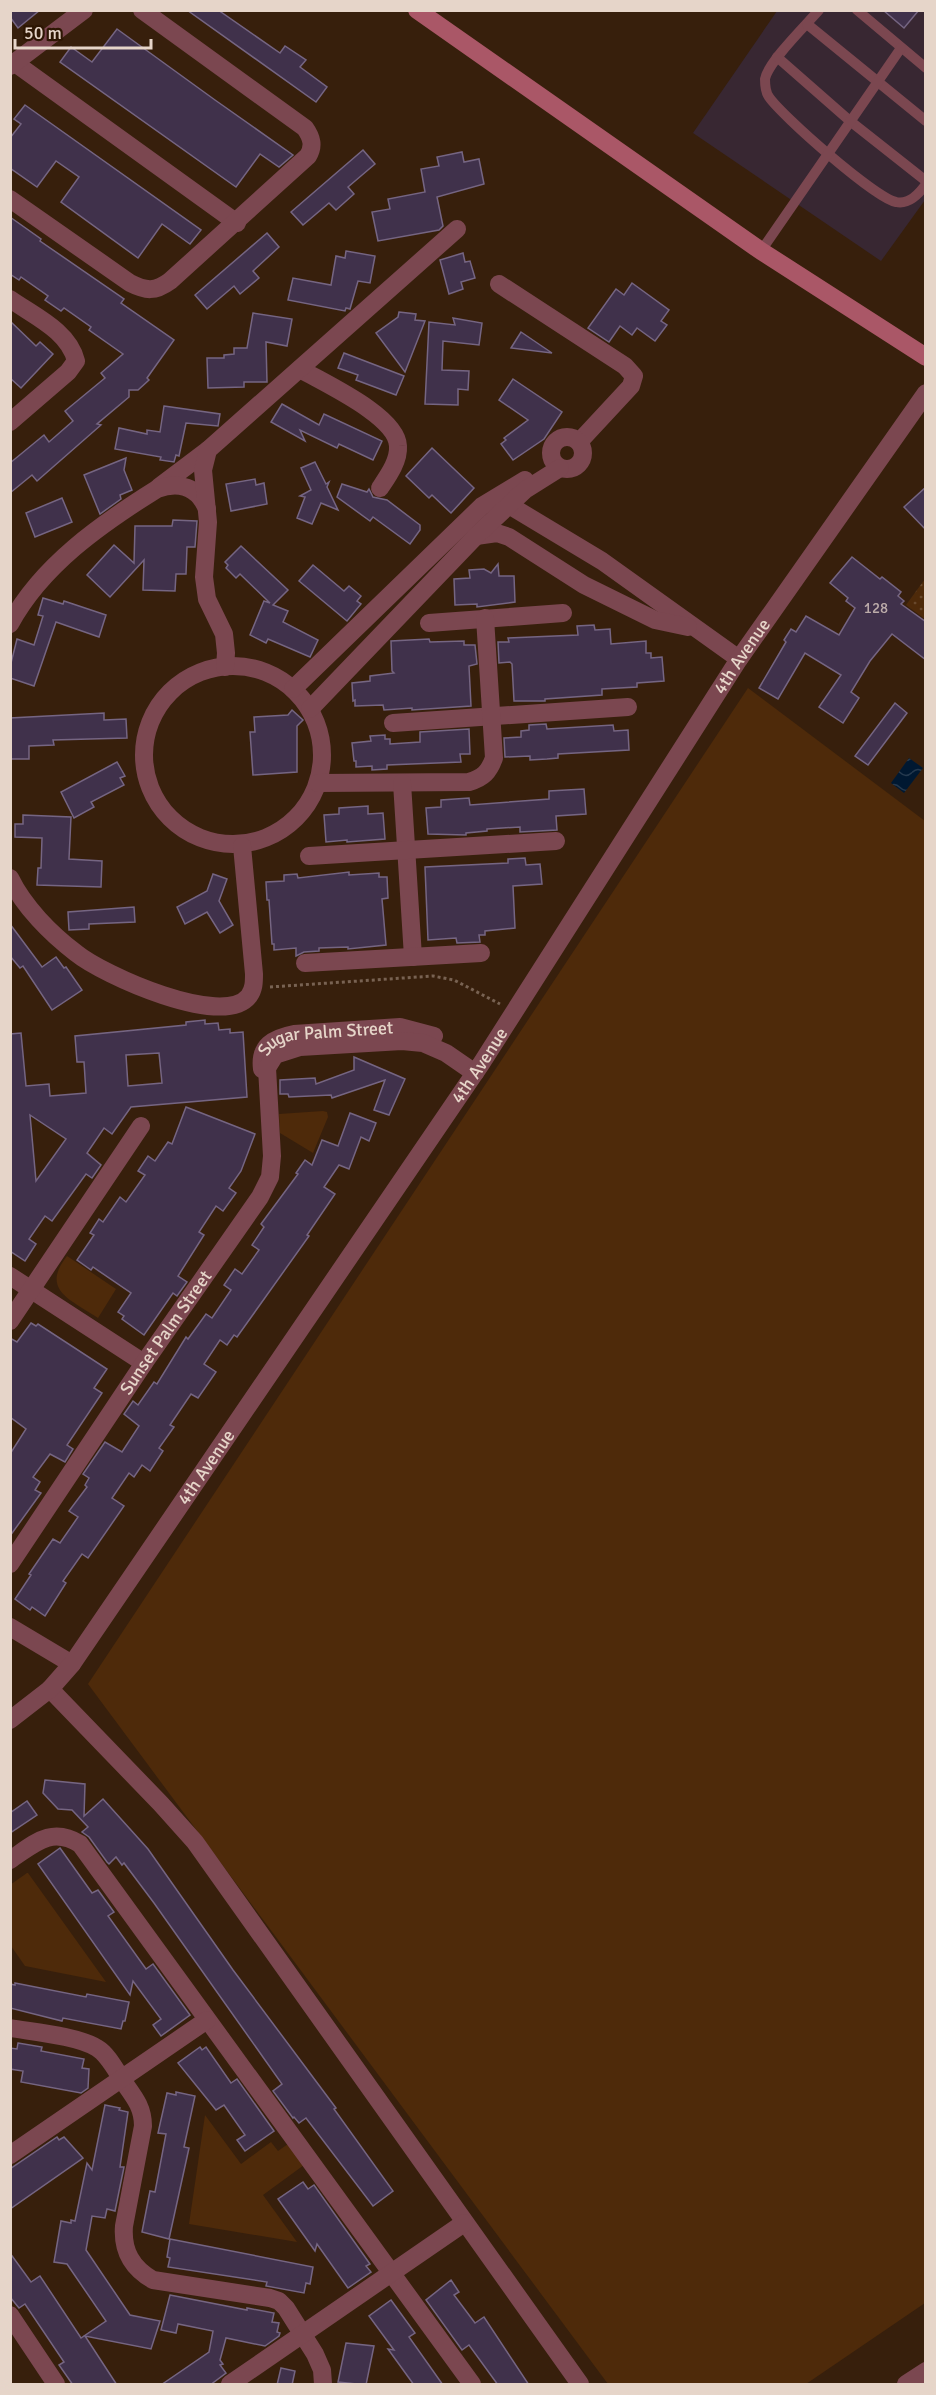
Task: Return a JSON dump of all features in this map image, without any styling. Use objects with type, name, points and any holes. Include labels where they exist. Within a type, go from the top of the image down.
[{"type":"main road","points":[[417,10],[761,251],[926,357]]},
{"type":"street","points":[[84,10],[13,64],[237,223]]},
{"type":"street","points":[[10,199],[130,283],[142,289],[152,290],[161,288],[170,281],[237,223],[308,156],[312,150],[310,134],[299,123],[142,10]]},
{"type":"street","points":[[10,624],[32,589],[47,572],[78,545],[208,450],[458,229]]},
{"type":"street","points":[[499,284],[625,366],[634,376],[631,386],[579,442],[569,437],[555,442],[551,452],[556,465]]},
{"type":"street","points":[[10,299],[65,337],[73,348],[76,361],[68,372],[10,422]]},
{"type":"street","points":[[300,369],[377,415],[396,436],[398,446],[394,465],[380,488]]},
{"type":"street","name":"4th Avenue","points":[[10,1720],[50,1689],[72,1664],[478,1068],[739,659],[926,393]]},
{"type":"street","points":[[208,450],[203,470],[208,511],[205,587],[207,598],[224,634],[225,667]]},
{"type":"street","points":[[310,709],[476,537],[525,490],[556,465]]},
{"type":"street","points":[[293,689],[482,506],[556,465]]},
{"type":"street","points":[[148,495],[167,486],[187,487],[203,499],[208,511]]},
{"type":"street","points":[[482,506],[492,502],[509,505],[602,561],[739,659]]},
{"type":"street","points":[[476,537],[497,533],[509,537],[584,585],[655,620],[696,629]]},
{"type":"street","points":[[429,623],[562,613]]},
{"type":"street","points":[[318,783],[469,782],[481,779],[490,770],[494,758],[485,618]]},
{"type":"street","points":[[234,665],[264,670],[293,689],[310,709],[321,737],[322,767],[312,796],[294,820],[268,836],[242,846],[210,840],[183,829],[162,810],[148,785],[143,757],[147,728],[160,703],[180,682],[205,669],[225,667],[234,665]]},
{"type":"street","points":[[393,723],[628,707]]},
{"type":"street","points":[[402,783],[414,957]]},
{"type":"street","points":[[309,856],[556,841]]},
{"type":"street","points":[[10,878],[28,906],[44,923],[76,953],[106,973],[154,993],[194,1004],[237,1005],[248,997],[253,988],[254,974],[242,846]]},
{"type":"street","points":[[304,963],[481,953]]},
{"type":"street","name":"Sugar Palm Street","points":[[267,1086],[267,1068],[275,1055],[286,1050],[365,1043],[402,1041],[423,1043],[478,1068]]},
{"type":"street","name":"Sunset Palm Street","points":[[10,1564],[144,1363],[245,1220],[270,1176],[272,1156],[267,1086]]},
{"type":"street","points":[[10,1321],[141,1126]]},
{"type":"street","points":[[10,1276],[144,1363]]},
{"type":"street","points":[[10,1627],[72,1664]]},
{"type":"street","points":[[50,1689],[195,1842],[580,2385]]},
{"type":"street","points":[[10,1860],[44,1838],[70,1837],[80,1844],[472,2385]]},
{"type":"street","points":[[10,2155],[207,2020]]},
{"type":"street","points":[[10,2028],[84,2042],[98,2048],[139,2103],[143,2114],[143,2126],[123,2241],[133,2264],[142,2274],[153,2280],[279,2301],[286,2308],[322,2370],[323,2385]]},
{"type":"street","points":[[230,2385],[464,2223]]},
{"type":"street","points":[[10,2315],[56,2385]]},
{"type":"street","points":[[906,2385],[926,2371]]},
{"type":"lane","points":[[777,57],[926,183],[920,192],[907,202],[895,202],[879,194],[828,154],[767,95],[765,78],[777,57],[819,10]]},
{"type":"lane","points":[[857,10],[926,68]]},
{"type":"lane","points":[[807,24],[926,121]]},
{"type":"lane","points":[[761,251],[901,48]]},
{"type":"path","points":[[253,988],[433,976],[454,980],[514,1011]]},
{"type":"shaded area","points":[[777,11],[925,11],[925,200],[881,261],[693,133]]},
{"type":"shaded area","points":[[925,579],[925,619],[906,605]]},
{"type":"shaded area","points":[[748,688],[925,821],[925,2303],[806,2384],[608,2384],[88,1684]]},
{"type":"shaded area","points":[[327,1112],[328,1117],[313,1153],[280,1133],[279,1114]]},
{"type":"shaded area","points":[[67,1256],[116,1289],[98,1318],[69,1299],[58,1286],[59,1268]]},
{"type":"shaded area","points":[[27,1873],[106,1982],[25,1966],[11,1946],[10,1885]]},
{"type":"shaded area","points":[[205,2115],[241,2164],[271,2142],[278,2151],[288,2144],[304,2165],[263,2195],[297,2242],[189,2224]]},
{"type":"water","points":[[909,758],[923,768],[904,793],[891,783]]},
{"type":"building","points":[[10,10],[40,10],[18,28],[10,17]]},
{"type":"building","points":[[187,10],[218,10],[280,53],[285,46],[306,60],[300,67],[327,87],[316,102]]},
{"type":"building","points":[[883,10],[919,10],[904,28]]},
{"type":"building","points":[[117,29],[293,155],[279,167],[260,154],[236,187],[60,62],[71,47],[92,62]]},
{"type":"building","points":[[25,105],[201,230],[190,244],[162,224],[138,258],[61,202],[79,177],[56,161],[37,187],[10,168],[10,138],[21,124],[14,119]]},
{"type":"building","points":[[363,150],[375,164],[348,187],[354,194],[336,210],[329,203],[303,225],[291,212]]},
{"type":"building","points":[[462,152],[464,162],[479,159],[484,184],[437,197],[443,226],[439,230],[378,241],[372,212],[390,209],[388,199],[425,192],[421,169],[439,166],[437,157]]},
{"type":"building","points":[[10,217],[41,239],[40,241],[124,299],[121,303],[174,340],[147,378],[149,380],[138,390],[129,390],[129,397],[97,424],[101,425],[37,481],[32,475],[10,493],[10,463],[44,435],[49,442],[73,421],[65,411],[105,378],[101,373],[123,354],[89,330],[91,327],[64,308],[61,311],[45,300],[48,296],[21,277],[19,280],[10,274]]},
{"type":"building","points":[[267,233],[279,247],[253,271],[259,278],[240,294],[234,286],[207,309],[195,295]]},
{"type":"building","points":[[346,251],[375,256],[370,283],[358,281],[350,309],[346,308],[345,311],[288,300],[293,278],[331,285],[336,256],[345,258]]},
{"type":"building","points":[[463,253],[465,262],[470,261],[475,278],[461,282],[463,289],[449,294],[440,260]]},
{"type":"building","points":[[632,283],[669,310],[661,321],[667,325],[655,341],[637,328],[632,335],[620,326],[609,342],[588,328],[616,289],[624,295]]},
{"type":"building","points":[[399,312],[416,314],[415,320],[425,321],[405,372],[376,333],[398,317]]},
{"type":"building","points":[[253,313],[292,319],[287,346],[266,342],[267,382],[244,382],[244,387],[208,388],[207,358],[224,358],[224,355],[234,354],[234,348],[247,348]]},
{"type":"building","points":[[453,318],[482,323],[479,345],[443,341],[442,370],[469,371],[468,390],[458,389],[458,405],[425,404],[429,322],[455,325]]},
{"type":"building","points":[[10,321],[36,346],[40,342],[53,354],[21,388],[10,378]]},
{"type":"building","points":[[521,332],[552,353],[511,348]]},
{"type":"building","points":[[344,353],[404,376],[396,395],[356,380],[358,375],[338,368]]},
{"type":"building","points":[[513,379],[562,412],[544,439],[513,460],[501,444],[506,440],[504,438],[528,420],[499,400]]},
{"type":"building","points":[[282,404],[319,425],[324,414],[382,441],[373,460],[339,444],[337,448],[300,430],[305,441],[271,422]]},
{"type":"building","points":[[164,406],[220,414],[218,426],[186,423],[179,456],[176,455],[174,462],[160,460],[161,457],[115,449],[119,428],[147,434],[147,430],[160,432]]},
{"type":"building","points":[[432,448],[474,488],[451,513],[432,495],[429,498],[406,476]]},
{"type":"building","points":[[126,458],[124,470],[132,490],[120,495],[121,499],[100,514],[84,475]]},
{"type":"building","points":[[315,462],[326,484],[329,482],[327,487],[338,510],[321,503],[312,524],[297,518],[305,497],[300,496],[311,490],[301,468]]},
{"type":"building","points":[[255,479],[256,485],[264,483],[267,504],[231,511],[226,484]]},
{"type":"building","points":[[342,484],[367,492],[369,489],[373,497],[387,500],[420,525],[420,530],[410,544],[373,517],[370,521],[337,497]]},
{"type":"building","points":[[926,487],[926,530],[904,507]]},
{"type":"building","points":[[62,498],[72,522],[35,537],[26,513]]},
{"type":"building","points":[[173,520],[197,521],[195,547],[187,547],[186,574],[176,574],[175,591],[143,590],[144,560],[110,597],[87,575],[114,545],[134,563],[135,526],[172,526]]},
{"type":"building","points":[[241,546],[288,590],[273,605],[288,611],[283,622],[318,640],[310,657],[268,639],[266,643],[250,635],[264,601],[270,603],[240,574],[236,578],[226,568],[228,565],[225,562]]},
{"type":"building","points":[[852,557],[901,592],[898,596],[904,601],[901,604],[926,622],[926,660],[892,634],[870,661],[851,692],[859,698],[843,723],[819,707],[841,675],[805,653],[778,699],[759,688],[786,642],[784,640],[791,629],[796,632],[806,616],[839,635],[855,608],[846,601],[848,598],[830,583]]},
{"type":"building","points":[[498,564],[499,576],[514,576],[515,602],[477,607],[477,604],[455,605],[454,579],[470,578],[469,570],[484,569],[491,573]]},
{"type":"building","points":[[313,565],[344,591],[349,586],[361,596],[357,601],[361,604],[347,621],[299,581]]},
{"type":"building","points":[[43,598],[63,604],[64,601],[106,615],[99,637],[56,622],[34,686],[10,678],[10,667],[17,639],[34,645],[43,616],[38,615]]},
{"type":"building","points":[[594,625],[595,630],[610,629],[611,644],[646,641],[646,653],[651,653],[651,658],[662,657],[664,681],[637,683],[637,687],[602,689],[602,695],[545,699],[545,701],[514,701],[512,664],[510,662],[499,663],[498,642],[509,642],[508,638],[578,635],[577,626]]},
{"type":"building","points":[[429,639],[430,642],[464,641],[464,645],[475,645],[477,664],[469,666],[471,706],[384,710],[383,705],[355,706],[352,683],[370,681],[370,676],[394,673],[392,671],[391,641]]},
{"type":"building","points":[[895,703],[907,713],[868,765],[855,756]]},
{"type":"building","points":[[292,710],[303,720],[297,726],[297,772],[253,775],[250,732],[255,732],[254,717],[288,715]]},
{"type":"building","points":[[104,713],[104,720],[126,719],[127,738],[53,740],[54,745],[29,746],[29,759],[10,759],[10,718]]},
{"type":"building","points":[[546,724],[547,729],[613,725],[614,731],[628,730],[629,750],[558,754],[558,758],[530,760],[530,756],[505,757],[504,738],[521,737],[521,731],[529,730],[529,725]]},
{"type":"building","points":[[469,729],[470,754],[460,754],[461,762],[387,765],[387,769],[372,770],[372,766],[356,767],[356,761],[354,761],[352,743],[371,741],[370,736],[385,735],[385,739],[390,739],[390,744],[420,742],[420,732]]},
{"type":"building","points":[[117,762],[125,776],[120,778],[124,785],[91,802],[94,807],[74,818],[61,792]]},
{"type":"building","points":[[584,789],[586,814],[556,816],[557,830],[520,832],[520,827],[487,829],[487,831],[466,833],[466,835],[428,834],[426,808],[441,807],[441,800],[469,798],[470,805],[549,799],[549,791]]},
{"type":"building","points":[[368,806],[368,814],[383,813],[385,839],[326,842],[324,815],[339,814],[339,808]]},
{"type":"building","points":[[23,815],[71,817],[69,859],[102,861],[101,887],[37,885],[38,868],[41,868],[42,838],[15,837],[15,824],[23,824]]},
{"type":"building","points":[[525,858],[526,865],[540,864],[542,884],[513,886],[515,928],[485,931],[485,935],[479,935],[480,942],[457,943],[456,938],[428,940],[425,867],[508,863],[508,859]]},
{"type":"building","points":[[349,872],[349,875],[379,873],[379,877],[387,877],[388,898],[382,899],[386,945],[348,949],[348,947],[319,948],[319,951],[304,952],[296,956],[296,948],[274,950],[266,882],[284,881],[284,875],[297,874],[298,878]]},
{"type":"building","points":[[213,874],[227,879],[219,901],[233,925],[220,933],[207,912],[185,924],[177,907],[207,891]]},
{"type":"building","points":[[134,907],[135,922],[89,924],[89,929],[69,930],[68,912]]},
{"type":"building","points":[[10,924],[42,967],[56,957],[82,990],[52,1010],[23,966],[20,968],[10,956]]},
{"type":"building","points":[[205,1020],[205,1024],[218,1023],[219,1030],[230,1029],[230,1033],[243,1032],[247,1097],[131,1107],[112,1134],[104,1128],[87,1153],[101,1165],[92,1178],[86,1174],[52,1221],[45,1216],[29,1239],[36,1244],[25,1261],[10,1251],[10,1034],[21,1033],[26,1086],[49,1084],[50,1096],[86,1093],[84,1062],[77,1062],[75,1036],[186,1025],[186,1022]],"holes":[[[159,1053],[162,1083],[128,1086],[126,1055]],[[30,1115],[66,1139],[36,1181]]]},
{"type":"building","points":[[354,1057],[405,1079],[389,1115],[374,1110],[385,1080],[332,1098],[331,1095],[289,1097],[288,1094],[280,1094],[280,1080],[315,1078],[316,1084],[354,1070]]},
{"type":"building","points":[[186,1107],[255,1134],[241,1171],[229,1188],[236,1193],[223,1211],[216,1206],[199,1232],[204,1235],[178,1276],[187,1282],[177,1296],[173,1293],[144,1335],[122,1319],[124,1316],[118,1312],[131,1293],[93,1267],[91,1270],[77,1260],[94,1235],[90,1233],[99,1219],[103,1222],[120,1197],[126,1202],[145,1175],[138,1171],[148,1156],[155,1161],[168,1142],[172,1144]]},
{"type":"building","points":[[350,1113],[376,1123],[369,1141],[361,1137],[349,1169],[339,1165],[324,1187],[335,1194],[307,1235],[309,1236],[237,1337],[234,1335],[227,1345],[220,1340],[204,1364],[216,1372],[198,1398],[191,1394],[170,1425],[174,1427],[159,1448],[163,1451],[150,1471],[142,1465],[134,1477],[129,1473],[112,1498],[124,1506],[88,1558],[82,1554],[63,1581],[66,1583],[45,1616],[32,1607],[30,1610],[15,1599],[53,1539],[60,1543],[78,1517],[69,1511],[87,1487],[85,1485],[89,1478],[83,1474],[105,1442],[122,1452],[139,1426],[124,1414],[133,1401],[138,1405],[154,1382],[157,1384],[186,1337],[188,1339],[206,1314],[212,1318],[231,1290],[224,1285],[235,1269],[242,1274],[259,1250],[252,1245],[264,1227],[261,1224],[298,1174],[296,1173],[305,1160],[312,1165],[322,1140],[338,1146]]},
{"type":"building","points":[[31,1323],[36,1326],[38,1324],[107,1369],[94,1388],[102,1393],[67,1445],[73,1449],[65,1462],[50,1454],[33,1477],[40,1482],[35,1490],[41,1493],[10,1536],[10,1454],[26,1429],[10,1417],[10,1338],[17,1342]]},
{"type":"building","points":[[45,1780],[85,1784],[84,1816],[103,1799],[148,1849],[233,1970],[336,2108],[334,2109],[393,2191],[373,2206],[306,2118],[299,2123],[293,2118],[273,2091],[282,2084],[154,1903],[124,1863],[122,1865],[116,1857],[109,1864],[107,1862],[89,1837],[82,1832],[88,1827],[72,1810],[58,1809],[43,1793]]},
{"type":"building","points":[[27,1801],[37,1815],[10,1833],[10,1813]]},
{"type":"building","points":[[60,1848],[92,1893],[98,1890],[114,1912],[108,1916],[146,1969],[153,1964],[190,2015],[161,2036],[153,2025],[161,2019],[133,1981],[130,1995],[38,1864]]},
{"type":"building","points":[[15,1983],[86,1997],[87,1994],[129,2002],[125,2021],[121,2029],[63,2018],[62,2021],[10,2008],[10,1984],[15,1985]]},
{"type":"building","points":[[18,2043],[42,2047],[41,2051],[84,2059],[82,2068],[89,2069],[88,2088],[81,2093],[21,2082],[23,2071],[10,2069],[10,2048],[17,2049]]},
{"type":"building","points":[[200,2047],[202,2050],[206,2047],[231,2083],[237,2079],[274,2131],[245,2151],[237,2140],[245,2135],[224,2105],[216,2110],[178,2063]]},
{"type":"building","points":[[176,2092],[195,2096],[184,2147],[189,2148],[169,2239],[142,2232],[150,2191],[155,2192],[166,2134],[158,2133],[167,2093],[176,2095]]},
{"type":"building","points":[[105,2105],[128,2112],[120,2167],[124,2167],[115,2211],[107,2209],[105,2218],[92,2216],[86,2250],[130,2315],[160,2321],[151,2349],[85,2336],[117,2385],[73,2385],[59,2365],[64,2362],[25,2304],[19,2308],[10,2297],[10,2253],[31,2282],[40,2276],[81,2338],[106,2321],[67,2264],[54,2262],[61,2221],[71,2223],[71,2220],[75,2221],[87,2163],[92,2170]]},
{"type":"building","points":[[57,2137],[59,2140],[64,2137],[83,2158],[10,2209],[10,2169]]},
{"type":"building","points":[[303,2182],[308,2189],[314,2185],[370,2264],[366,2266],[371,2272],[348,2288],[317,2244],[315,2251],[278,2199]]},
{"type":"building","points":[[170,2239],[313,2267],[310,2284],[306,2283],[304,2293],[266,2286],[267,2282],[168,2267]]},
{"type":"building","points":[[451,2280],[459,2292],[454,2295],[475,2323],[484,2317],[529,2385],[498,2385],[469,2345],[462,2350],[426,2300]]},
{"type":"building","points":[[170,2295],[274,2313],[272,2322],[279,2323],[277,2332],[280,2333],[279,2336],[265,2346],[226,2338],[220,2360],[223,2364],[220,2365],[226,2373],[210,2385],[161,2385],[209,2352],[213,2331],[178,2324],[176,2333],[161,2330]]},
{"type":"building","points":[[391,2300],[415,2333],[409,2337],[443,2385],[414,2385],[388,2349],[394,2350],[369,2316]]},
{"type":"building","points":[[346,2343],[374,2346],[366,2385],[338,2382]]},
{"type":"building","points":[[281,2368],[295,2371],[292,2385],[277,2385]]}]
